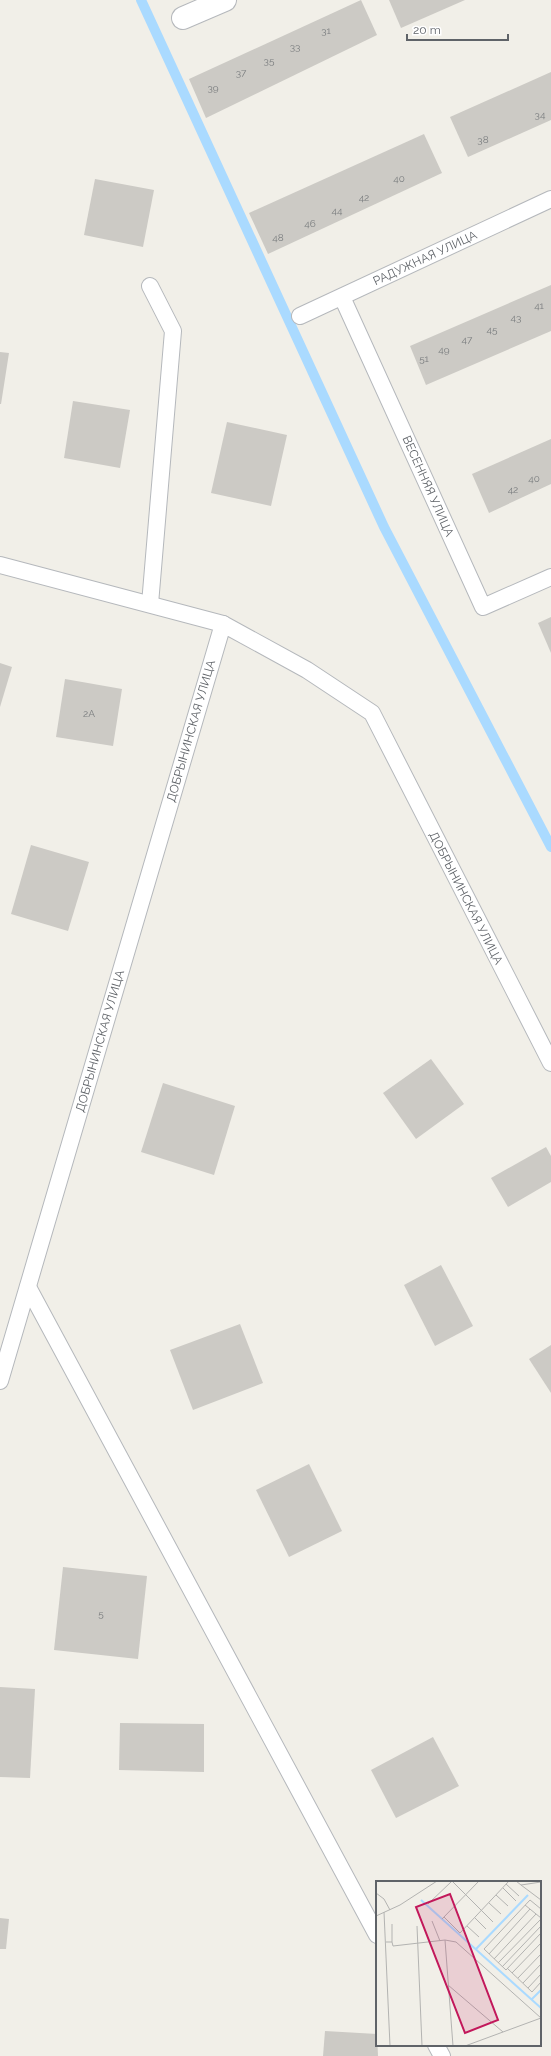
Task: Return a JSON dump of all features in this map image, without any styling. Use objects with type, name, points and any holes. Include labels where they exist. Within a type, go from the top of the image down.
[{"type":"street","points":[[183,18],[225,0]]},
{"type":"lane","name":"РАДУЖНАЯ УЛИЦА","points":[[300,316],[551,199]]},
{"type":"lane","points":[[150,286],[173,331],[150,604]]},
{"type":"lane","name":"ВЕСЕННЯЯ УЛИЦА","points":[[342,297],[483,607],[551,577]]},
{"type":"lane","points":[[0,565],[223,624]]},
{"type":"lane","name":"ДОБРЫНИНСКАЯ УЛИЦА","points":[[0,1381],[223,624],[307,670],[372,713],[551,1064]]},
{"type":"lane","points":[[28,1287],[376,1933]]},
{"type":"lane","points":[[437,2046],[442,2056]]},
{"type":"building","points":[[361,0],[377,35],[206,118],[189,79]]},
{"type":"building","points":[[389,0],[465,0],[401,28]]},
{"type":"building","points":[[551,72],[551,120],[468,157],[450,117]]},
{"type":"building","points":[[424,134],[442,173],[268,254],[249,213]]},
{"type":"building","points":[[95,179],[154,190],[143,247],[84,235]]},
{"type":"building","points":[[551,285],[551,331],[426,385],[410,346]]},
{"type":"building","points":[[0,352],[9,353],[1,404],[0,404]]},
{"type":"building","points":[[73,401],[130,410],[120,468],[64,458]]},
{"type":"building","points":[[227,422],[287,435],[271,506],[211,493]]},
{"type":"building","points":[[551,439],[551,484],[489,513],[472,474]]},
{"type":"building","points":[[551,617],[551,653],[538,623]]},
{"type":"building","points":[[0,663],[12,667],[0,707]]},
{"type":"building","points":[[65,679],[122,689],[113,746],[56,737]]},
{"type":"building","points":[[31,845],[89,862],[68,931],[11,914]]},
{"type":"building","points":[[431,1059],[464,1104],[416,1139],[383,1093]]},
{"type":"building","points":[[163,1083],[235,1106],[214,1175],[141,1152]]},
{"type":"building","points":[[546,1147],[551,1156],[551,1182],[508,1207],[491,1178]]},
{"type":"building","points":[[441,1265],[473,1326],[435,1346],[404,1285]]},
{"type":"building","points":[[240,1324],[263,1383],[193,1410],[170,1350]]},
{"type":"building","points":[[551,1345],[551,1393],[529,1359]]},
{"type":"building","points":[[309,1464],[342,1531],[289,1557],[256,1490]]},
{"type":"building","points":[[63,1567],[147,1576],[138,1659],[54,1650]]},
{"type":"building","points":[[0,1687],[35,1689],[30,1778],[0,1777]]},
{"type":"building","points":[[120,1723],[204,1724],[204,1772],[119,1770]]},
{"type":"building","points":[[433,1737],[459,1786],[396,1818],[371,1770]]},
{"type":"building","points":[[0,1918],[9,1919],[6,1949],[0,1949]]},
{"type":"building","points":[[325,2031],[376,2034],[378,2056],[323,2056]]},
{"type":"waterway","points":[[141,0],[384,527],[551,847]]}]
